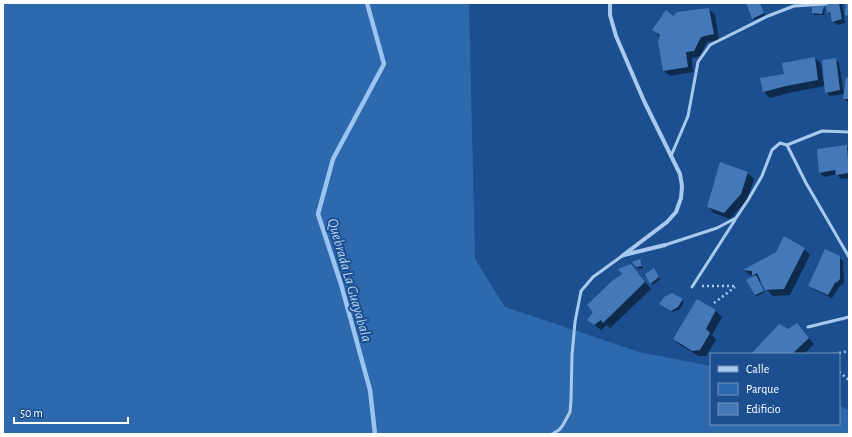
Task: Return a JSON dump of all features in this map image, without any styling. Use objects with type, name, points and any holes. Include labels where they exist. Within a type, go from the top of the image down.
[{"type":"street","points":[[610,3],[610,15],[616,36],[644,101],[680,174],[682,186],[681,198],[676,212],[667,222],[622,256]]},
{"type":"street","points":[[622,256],[665,245]]},
{"type":"lane","points":[[671,156],[688,116],[698,62],[710,45],[768,16],[794,6],[826,4]]},
{"type":"lane","points":[[692,287],[748,200],[762,176],[772,150],[780,143],[787,145],[822,131],[849,132]]},
{"type":"lane","points":[[787,145],[806,183],[849,257]]},
{"type":"lane","points":[[665,245],[717,228],[736,218]]},
{"type":"lane","points":[[552,434],[559,430],[570,412],[572,354],[575,322],[581,290],[593,277],[622,256]]},
{"type":"lane","points":[[808,328],[849,317]]},
{"type":"path","points":[[692,287],[736,286],[714,303]]},
{"type":"path","points":[[839,353],[849,351]]},
{"type":"path","points":[[840,373],[849,380]]},
{"type":"green space","points":[[3,3],[469,3],[475,259],[505,307],[639,352],[710,366],[710,425],[840,425],[840,406],[849,410],[849,434],[3,434]]},
{"type":"building","points":[[746,3],[760,3],[764,13],[752,19]]},
{"type":"building","points":[[826,3],[839,3],[842,19],[832,22],[830,12],[827,13]]},
{"type":"building","points":[[846,3],[849,3],[849,16],[845,15]]},
{"type":"building","points":[[824,6],[822,14],[812,13],[812,7]]},
{"type":"building","points":[[709,8],[714,34],[701,37],[694,51],[686,52],[688,67],[663,71],[658,42],[660,35],[652,30],[666,10],[673,16],[677,12]]},
{"type":"building","points":[[815,57],[818,80],[763,92],[760,78],[784,74],[782,63]]},
{"type":"building","points":[[836,58],[840,90],[825,93],[822,60]]},
{"type":"building","points":[[846,77],[849,78],[849,99],[843,99]]},
{"type":"building","points":[[847,145],[849,173],[836,175],[835,170],[819,173],[817,149]]},
{"type":"building","points":[[720,162],[748,172],[741,194],[724,213],[707,207]]},
{"type":"building","points":[[784,236],[805,248],[784,289],[765,290],[757,273],[752,276],[752,271],[743,270],[776,252]]},
{"type":"building","points":[[825,249],[840,256],[840,279],[835,283],[828,295],[808,286]]},
{"type":"building","points":[[640,259],[642,266],[636,267],[632,262]]},
{"type":"building","points":[[631,264],[645,282],[603,323],[601,320],[594,325],[587,320],[593,312],[587,305],[612,281],[622,274],[618,269]]},
{"type":"building","points":[[654,268],[659,277],[650,284],[645,274]]},
{"type":"building","points":[[756,275],[764,291],[755,295],[746,280]]},
{"type":"building","points":[[672,293],[683,299],[678,307],[671,311],[659,304],[664,297]]},
{"type":"building","points":[[697,299],[716,310],[706,329],[710,333],[700,350],[692,351],[673,339]]},
{"type":"building","points":[[797,323],[809,338],[793,353],[752,353],[779,324],[788,329]]},
{"type":"waterway","name":"Quebrada La Guayabala","points":[[367,3],[384,64],[333,159],[318,214],[341,284],[370,390],[375,434]]}]
